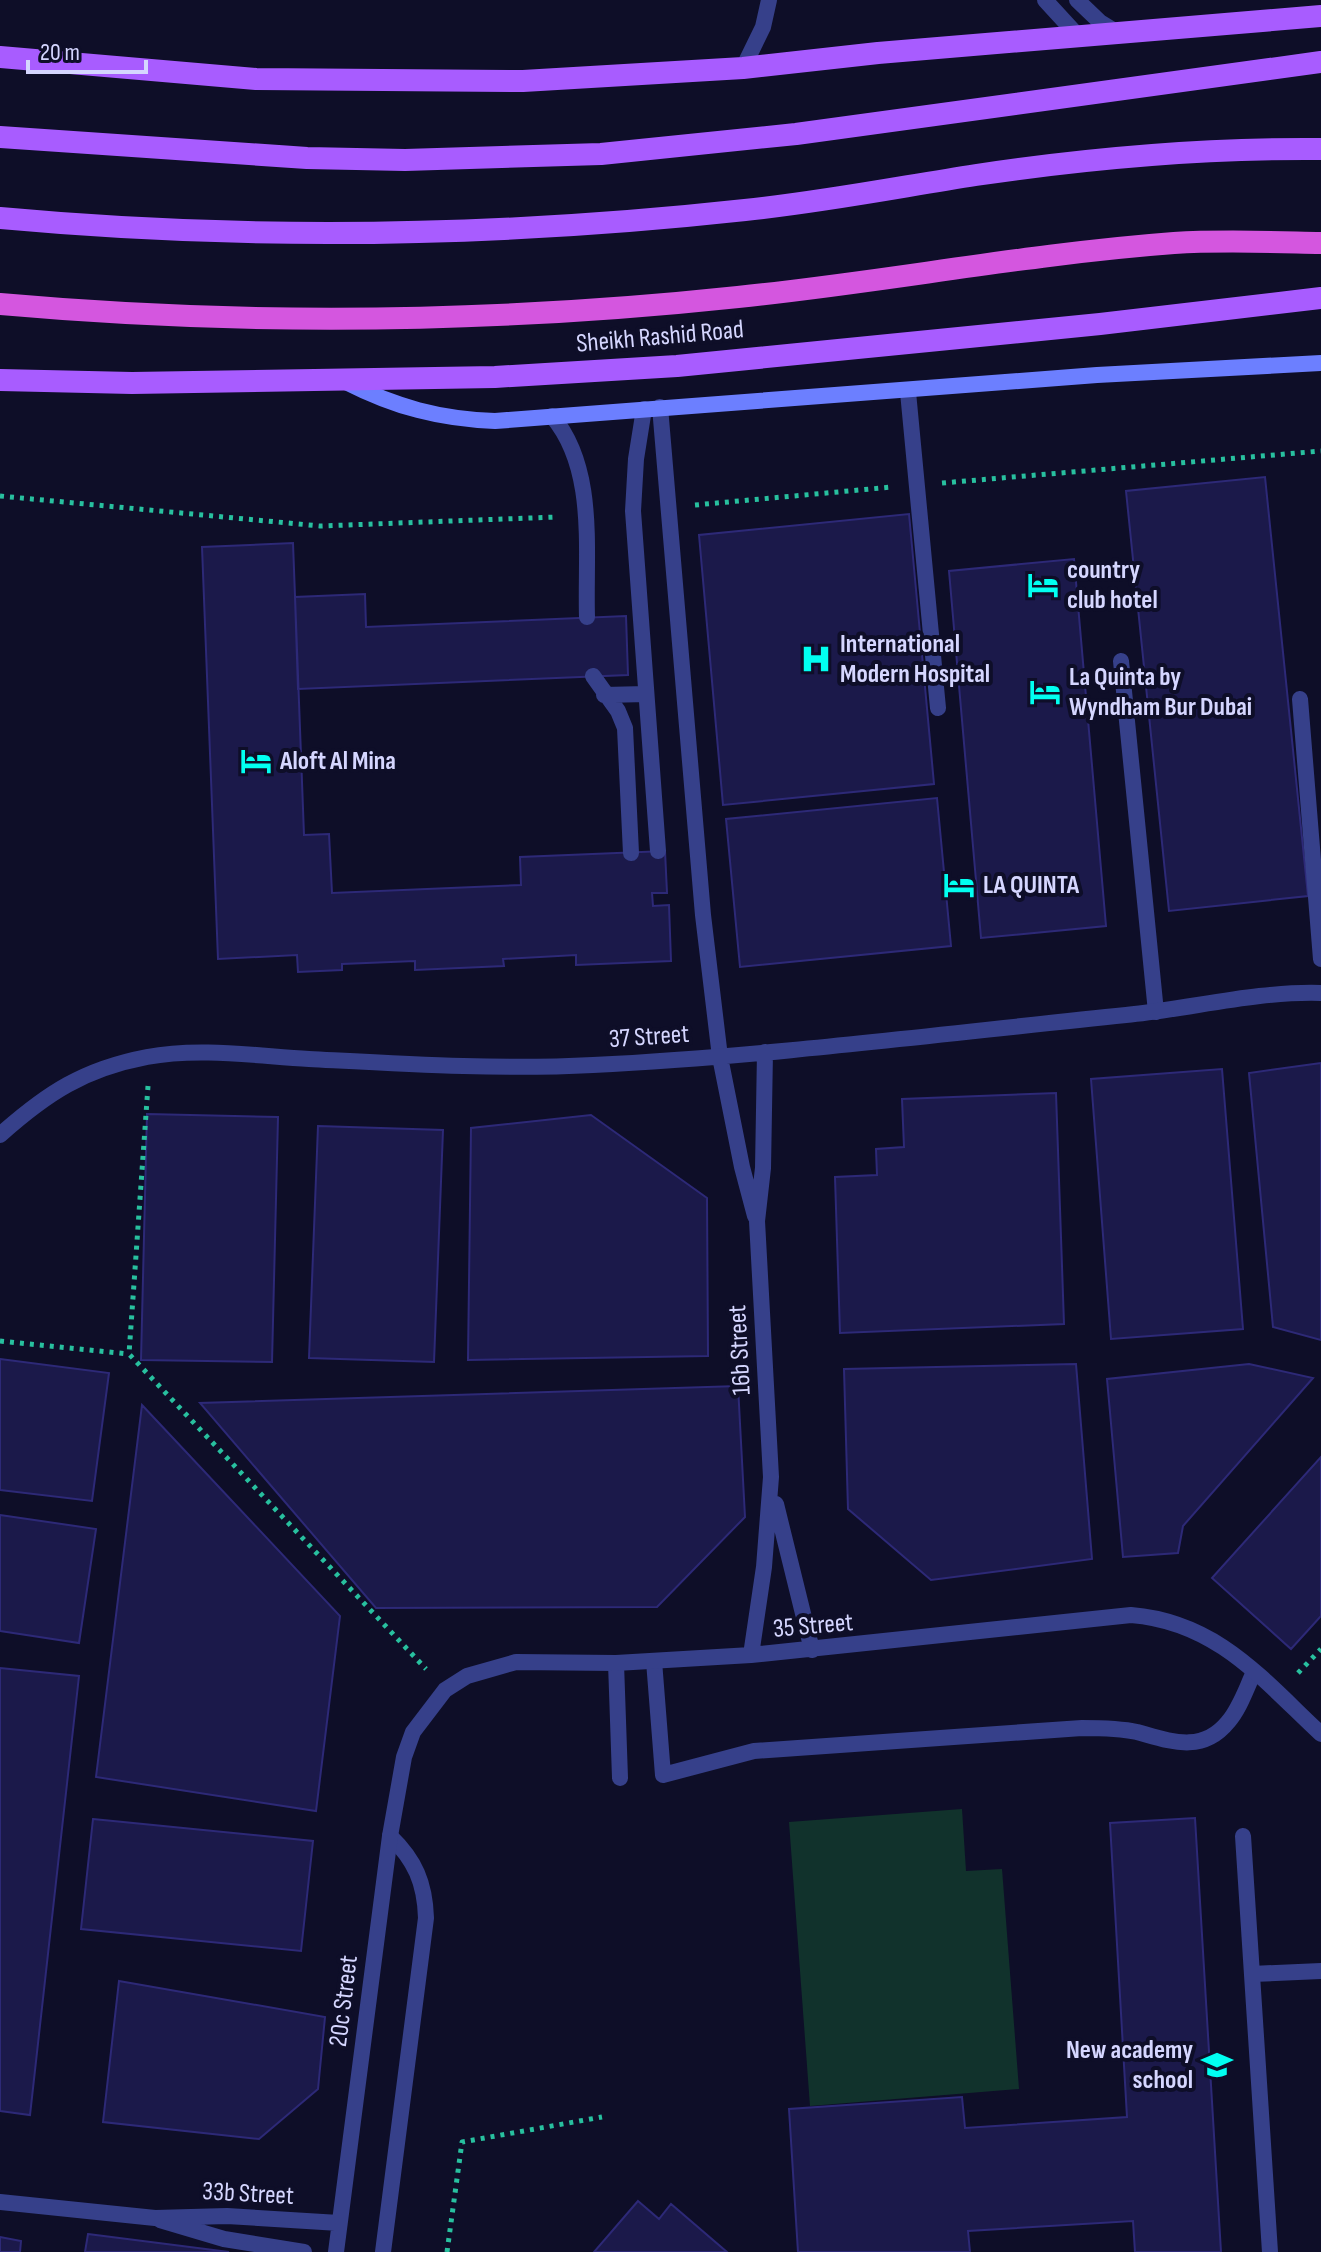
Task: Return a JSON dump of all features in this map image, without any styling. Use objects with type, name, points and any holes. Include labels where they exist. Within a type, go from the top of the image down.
[{"type":"highway","points":[[0,304],[216,318],[478,317],[739,297],[1107,249],[1179,243],[1321,243]]},
{"type":"main road","points":[[0,57],[256,79],[404,83],[538,81],[743,68],[1321,16]]},
{"type":"main road","points":[[0,137],[209,153],[405,160],[601,154],[796,134],[1321,62]]},
{"type":"main road","points":[[0,218],[208,231],[353,234],[513,228],[747,210],[1081,161],[1186,152],[1321,149]]},
{"type":"main road","name":"Sheikh Rashid Road","points":[[0,380],[132,383],[344,381],[495,377],[677,366],[1100,324],[1321,298]]},
{"type":"main road","points":[[344,381],[402,408],[432,416],[495,421],[908,392],[1097,375],[1321,363]]},
{"type":"street","points":[[743,68],[763,27],[769,0]]},
{"type":"street","points":[[1045,0],[1078,36]]},
{"type":"street","points":[[1077,0],[1118,33]]},
{"type":"street","points":[[908,392],[938,708]]},
{"type":"street","points":[[652,408],[636,459],[633,511],[658,851]]},
{"type":"street","name":"16b Street","points":[[652,408],[720,1057],[742,1167],[757,1221]]},
{"type":"street","points":[[552,416],[571,442],[581,473],[587,617]]},
{"type":"street","points":[[1121,661],[1156,1012]]},
{"type":"street","points":[[593,676],[618,711],[625,728],[631,853]]},
{"type":"street","points":[[604,695],[646,694]]},
{"type":"street","points":[[1300,699],[1321,959]]},
{"type":"street","name":"37 Street","points":[[0,1135],[37,1102],[76,1077],[150,1056],[226,1054],[462,1068],[591,1065],[720,1057],[1156,1012],[1297,992],[1321,993]]},
{"type":"street","name":"16b Street","points":[[751,1655],[764,1567],[771,1477],[757,1221],[763,1168],[765,1052]]},
{"type":"street","name":"16b Street","points":[[771,1477],[788,1564],[812,1650]]},
{"type":"street","name":"35 Street","points":[[404,1757],[413,1732],[445,1690],[467,1676],[516,1662],[616,1663],[751,1655],[1131,1615],[1181,1623],[1203,1633],[1254,1672],[1321,1734]]},
{"type":"street","points":[[654,1661],[663,1775],[754,1751],[1082,1728],[1120,1729],[1180,1745],[1198,1742],[1215,1734],[1229,1722],[1254,1672]]},
{"type":"street","points":[[616,1663],[620,1778]]},
{"type":"street","name":"20c Street","points":[[336,2252],[390,1836],[404,1757]]},
{"type":"street","points":[[383,2252],[426,1918],[426,1895],[419,1872],[407,1852],[390,1836]]},
{"type":"street","points":[[1243,1836],[1270,2252]]},
{"type":"street","points":[[1252,1974],[1321,1971]]},
{"type":"street","name":"33b Street","points":[[0,2202],[155,2218],[227,2216],[339,2223]]},
{"type":"street","name":"33b Street","points":[[155,2218],[224,2239],[304,2252]]},
{"type":"path","points":[[129,1354],[150,1056]]},
{"type":"path","points":[[0,1341],[129,1354],[445,1690]]},
{"type":"path","points":[[447,2252],[462,2142],[602,2117]]},
{"type":"green space","points":[[962,1809],[966,1871],[1002,1869],[1019,2089],[810,2106],[789,1822]]},
{"type":"building","points":[[1265,477],[1308,896],[1169,911],[1126,491]]},
{"type":"building","name":"International Modern Hospital","points":[[909,514],[934,784],[723,805],[699,535]]},
{"type":"building","name":"Aloft Al Mina","points":[[293,543],[304,835],[329,834],[332,893],[521,885],[520,857],[665,851],[667,893],[652,893],[653,906],[669,905],[671,961],[576,965],[576,955],[503,959],[504,966],[415,970],[415,961],[342,964],[342,970],[298,972],[297,955],[218,959],[202,547]]},
{"type":"building","points":[[1074,559],[1106,926],[981,938],[949,571]]},
{"type":"building","points":[[365,594],[366,627],[626,616],[628,675],[298,689],[295,597]]},
{"type":"building","points":[[937,798],[951,946],[740,967],[726,819]]},
{"type":"building","points":[[1321,1063],[1321,1340],[1273,1327],[1249,1073]]},
{"type":"building","points":[[1222,1069],[1243,1329],[1111,1339],[1091,1079]]},
{"type":"building","points":[[1056,1093],[1064,1324],[840,1333],[835,1177],[877,1175],[876,1149],[904,1147],[902,1099]]},
{"type":"building","points":[[147,1114],[278,1117],[272,1362],[141,1360]]},
{"type":"building","points":[[591,1115],[707,1198],[708,1356],[468,1360],[471,1128]]},
{"type":"building","points":[[318,1126],[443,1130],[434,1362],[309,1358]]},
{"type":"building","points":[[0,1359],[109,1373],[92,1501],[0,1490]]},
{"type":"building","points":[[1076,1364],[1092,1559],[931,1580],[848,1509],[844,1369]]},
{"type":"building","points":[[1249,1364],[1313,1378],[1183,1526],[1178,1553],[1123,1557],[1107,1379]]},
{"type":"building","points":[[738,1386],[745,1517],[657,1607],[376,1608],[200,1403]]},
{"type":"building","points":[[142,1405],[340,1616],[316,1811],[96,1777]]},
{"type":"building","points":[[1321,1457],[1321,1616],[1291,1649],[1212,1578]]},
{"type":"building","points":[[0,1515],[96,1529],[79,1643],[0,1631]]},
{"type":"building","points":[[0,1668],[79,1676],[30,2115],[0,2111]]},
{"type":"building","points":[[1195,1818],[1221,2252],[1135,2252],[1133,2221],[968,2231],[970,2252],[798,2252],[789,2109],[962,2097],[965,2128],[1127,2117],[1110,1823]]},
{"type":"building","points":[[93,1819],[313,1841],[301,1951],[81,1929]]},
{"type":"building","points":[[119,1981],[325,2017],[318,2089],[259,2139],[103,2122]]},
{"type":"building","points":[[638,2201],[659,2219],[671,2204],[727,2252],[594,2252]]},
{"type":"building","points":[[88,2234],[229,2252],[85,2252]]},
{"type":"building","points":[[0,2237],[21,2241],[20,2252],[0,2252]]},
{"type":"place","name":"country club hotel","points":[[1043,585]]},
{"type":"place","name":"International Modern Hospital","points":[[816,659]]},
{"type":"place","name":"La Quinta by Wyndham Bur Dubai","points":[[1045,692]]},
{"type":"place","name":"Aloft Al Mina","points":[[256,761]]},
{"type":"place","name":"LA QUINTA","points":[[959,885]]},
{"type":"place","name":"New academy school","points":[[1217,2065]]}]
